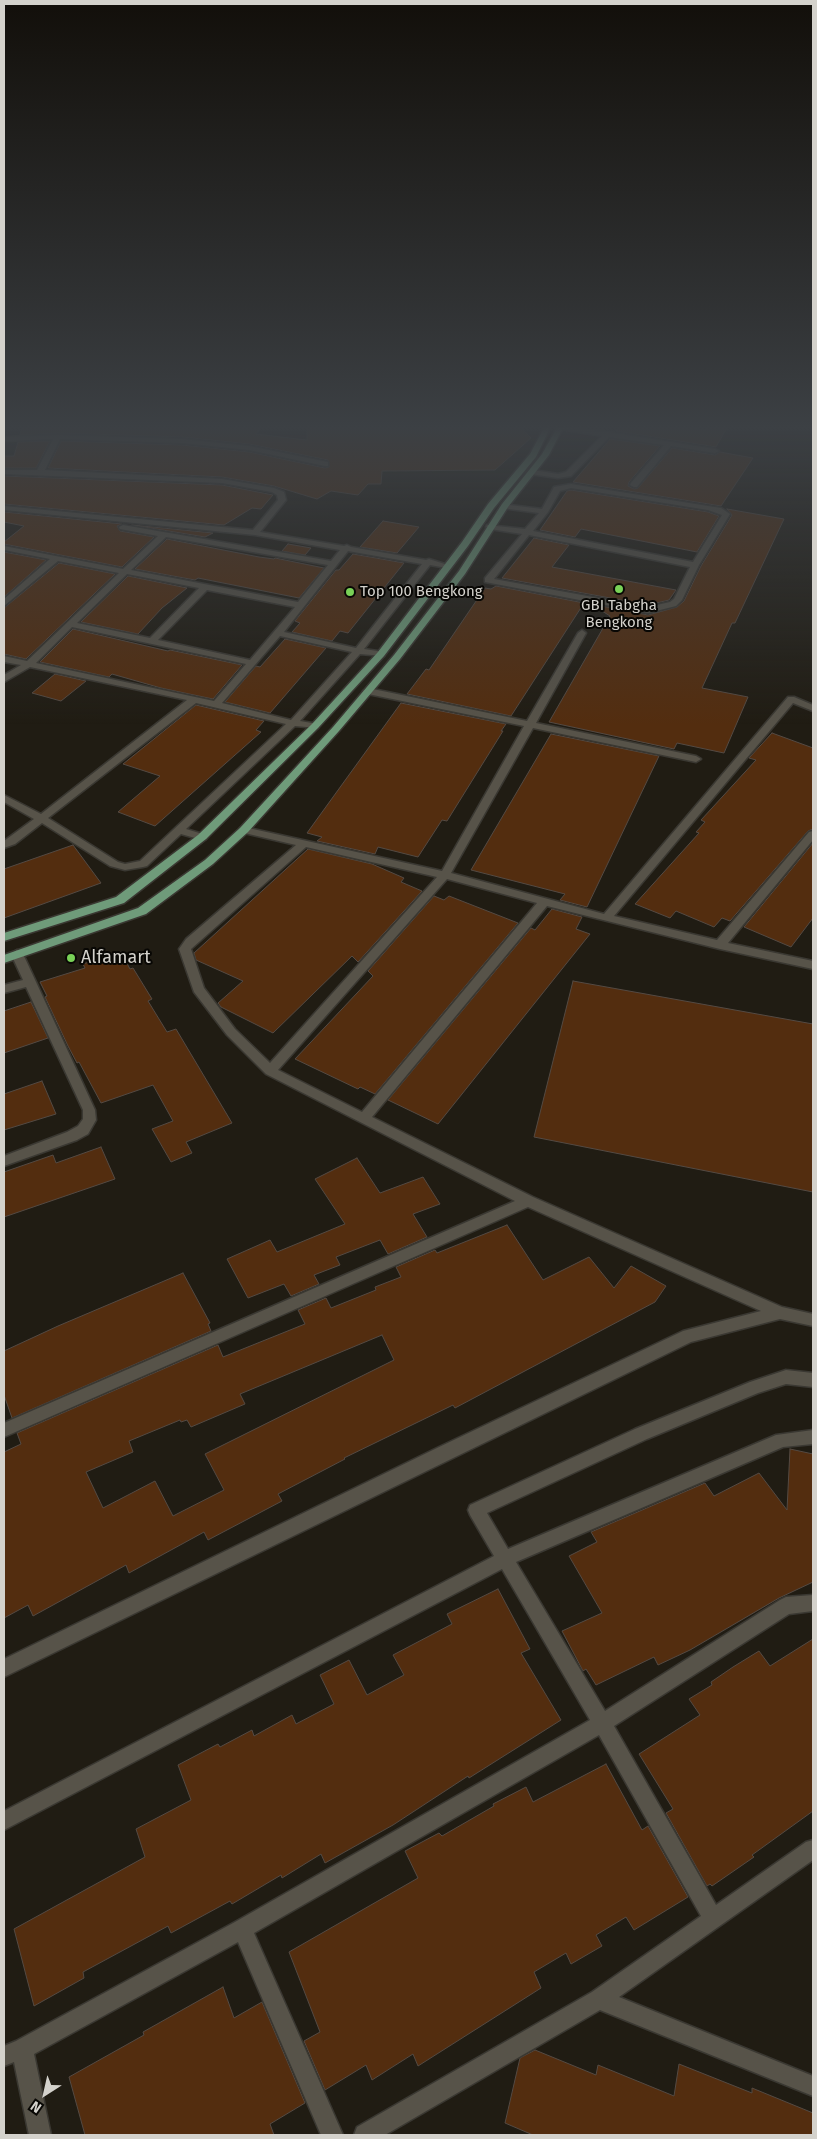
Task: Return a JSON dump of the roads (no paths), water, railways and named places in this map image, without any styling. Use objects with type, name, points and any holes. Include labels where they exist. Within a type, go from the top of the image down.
[{"type":"main road","points":[[4,937],[120,900],[202,838],[315,726],[381,654],[477,526]]},
{"type":"main road","points":[[4,958],[142,911],[209,862],[244,830],[368,691],[462,572],[490,527]]},
{"type":"street","points":[[117,526],[333,564]]},
{"type":"street","points":[[184,526],[255,533],[347,547],[447,566]]},
{"type":"street","points":[[255,533],[261,526]]},
{"type":"street","points":[[532,526],[488,580],[648,610],[673,604],[678,600],[719,526]]},
{"type":"street","points":[[490,527],[527,532],[696,565]]},
{"type":"street","points":[[4,679],[29,664],[163,535]]},
{"type":"street","points":[[216,704],[278,633],[347,547]]},
{"type":"street","points":[[4,548],[57,556],[299,605]]},
{"type":"street","points":[[4,603],[57,556]]},
{"type":"street","points":[[4,798],[41,818],[114,864],[125,867],[143,864],[293,723],[358,651],[428,561]]},
{"type":"street","points":[[152,641],[206,586]]},
{"type":"street","points":[[69,624],[253,662]]},
{"type":"street","points":[[278,633],[358,651],[381,654]]},
{"type":"street","points":[[270,1071],[445,875],[582,633]]},
{"type":"street","points":[[4,659],[195,699],[293,723],[315,726]]},
{"type":"street","points":[[368,691],[530,723],[696,759]]},
{"type":"street","points":[[4,845],[11,842],[195,699]]},
{"type":"street","points":[[606,918],[790,699],[813,708]]},
{"type":"street","points":[[179,830],[202,838]]},
{"type":"street","points":[[244,830],[445,875],[606,918],[813,965]]},
{"type":"street","points":[[720,945],[813,834]]},
{"type":"street","points":[[304,843],[190,942],[185,950],[198,988],[231,1032],[270,1071],[528,1200],[780,1313],[813,1320]]},
{"type":"street","points":[[363,1119],[545,901]]},
{"type":"street","points":[[4,1161],[72,1136],[83,1130],[90,1120],[89,1110],[17,954]]},
{"type":"street","points":[[4,989],[30,982]]},
{"type":"street","points":[[4,1430],[528,1200]]},
{"type":"street","points":[[4,1668],[442,1453],[688,1336],[780,1313]]},
{"type":"street","points":[[714,1920],[602,1723],[476,1510],[641,1434],[755,1387],[786,1377],[813,1380]]},
{"type":"street","points":[[4,1821],[505,1559],[782,1440],[813,1437]]},
{"type":"street","points":[[40,2135],[13,2053],[242,1929],[602,1723],[786,1606],[813,1603]]},
{"type":"street","points":[[365,2135],[599,1999],[813,1849]]},
{"type":"street","points":[[242,1929],[332,2135]]},
{"type":"street","points":[[599,1999],[813,2086]]},
{"type":"place","name":"GBI Tabgha Bengkong","points":[[619,589]]},
{"type":"place","name":"Top 100 Bengkong","points":[[350,592]]},
{"type":"place","name":"Alfamart","points":[[71,958]]}]
